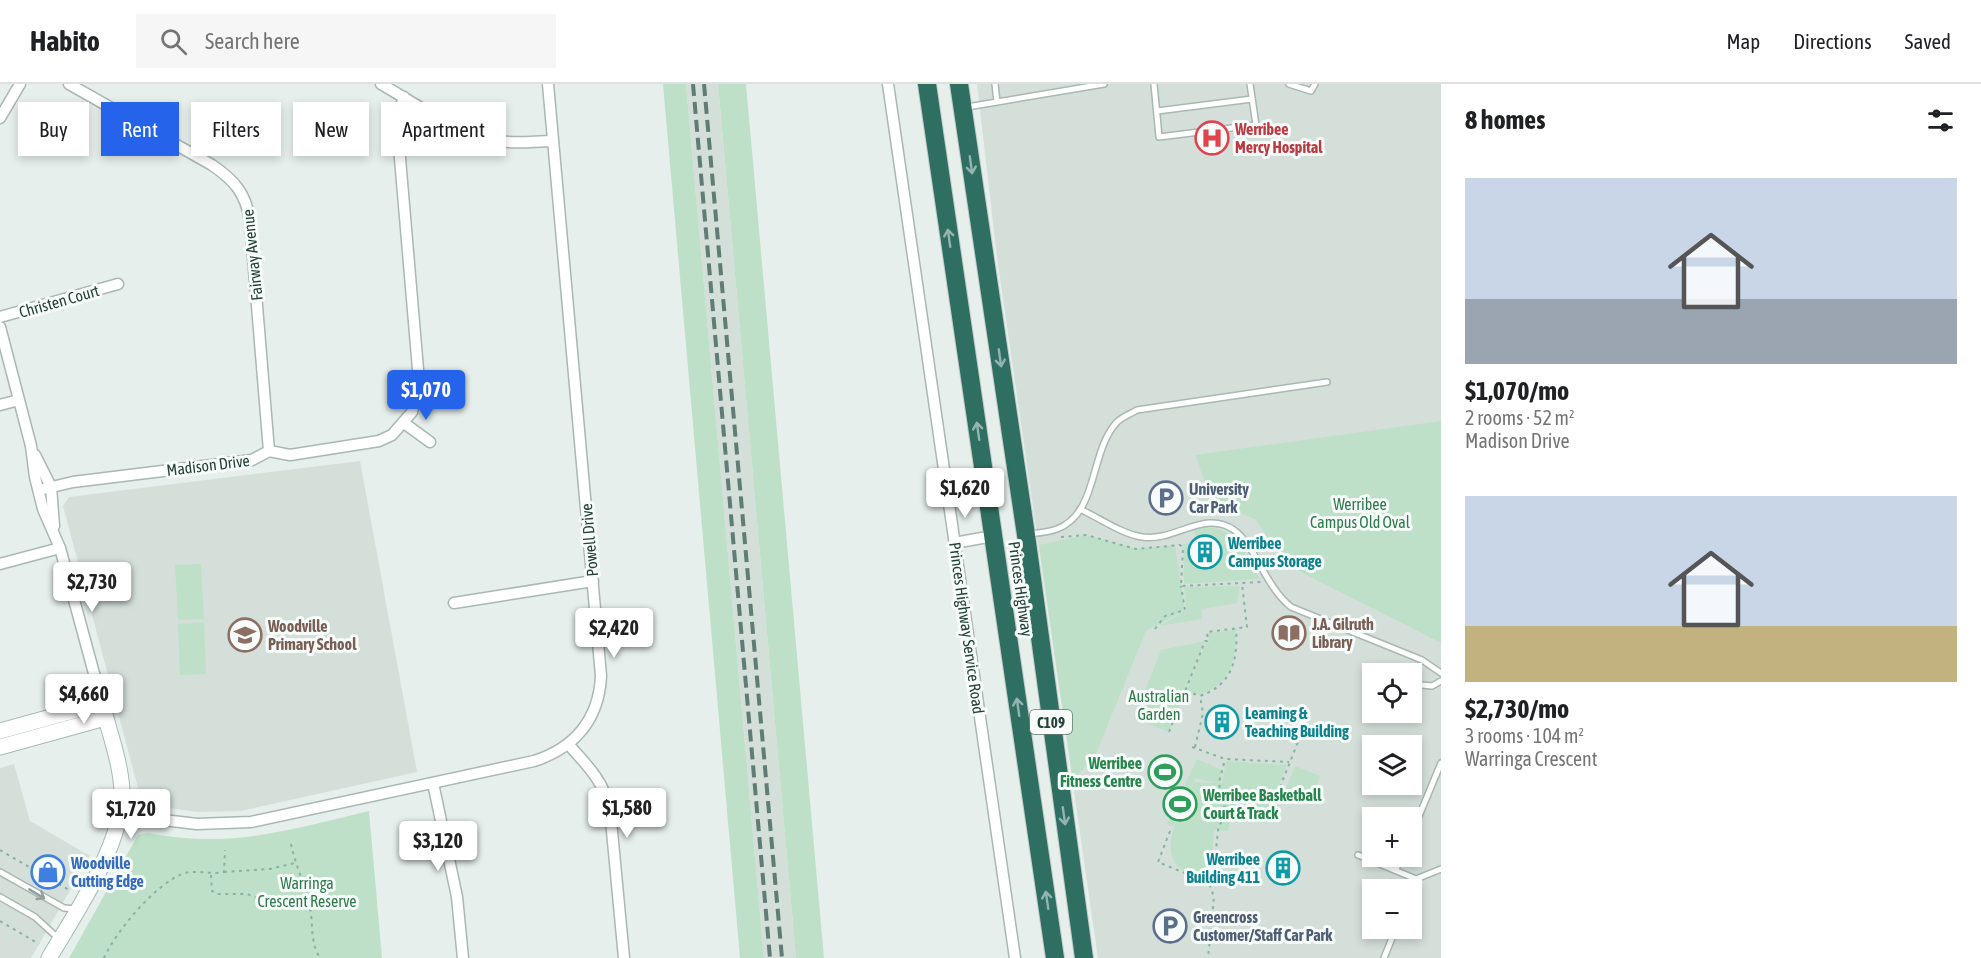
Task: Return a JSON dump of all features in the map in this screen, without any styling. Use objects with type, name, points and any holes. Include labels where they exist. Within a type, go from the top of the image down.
[{"type":"highway","name":"Princes Highway","points":[[927,84],[1055,958]]},
{"type":"highway","name":"Princes Highway","points":[[959,84],[1026,535],[1084,958]]},
{"type":"highway","points":[[993,536],[1026,535]]},
{"type":"street","points":[[0,118],[20,84]]},
{"type":"street","name":"Fairway Avenue","points":[[69,84],[212,165],[231,178],[242,192],[250,221],[269,452]]},
{"type":"street","points":[[381,84],[455,127],[477,136],[500,141],[553,141]]},
{"type":"street","name":"Powell Drive","points":[[121,815],[197,824],[251,822],[534,761],[553,755],[569,745],[590,721],[600,691],[548,84]]},
{"type":"street","name":"Princes Highway Service Road","points":[[888,84],[1015,958]]},
{"type":"street","points":[[404,97],[398,116],[398,135],[419,381],[415,405],[404,423],[430,442]]},
{"type":"street","name":"Christen Court","points":[[0,317],[118,284]]},
{"type":"street","points":[[0,327],[31,446],[45,514],[55,532],[60,548],[104,711],[122,790],[121,815],[110,848],[49,958]]},
{"type":"street","points":[[0,405],[19,400]]},
{"type":"street","name":"Madison Drive","points":[[39,490],[252,460],[269,452],[290,455],[357,446],[386,438],[404,423]]},
{"type":"street","points":[[31,446],[51,487],[55,532]]},
{"type":"street","points":[[954,543],[993,536]]},
{"type":"street","points":[[0,564],[60,548]]},
{"type":"street","points":[[454,603],[592,581]]},
{"type":"street","points":[[0,731],[104,711]]},
{"type":"street","points":[[0,747],[104,711]]},
{"type":"street","points":[[569,745],[597,776],[606,791],[610,810],[624,958]]},
{"type":"street","points":[[433,783],[457,897],[463,958]]},
{"type":"lane","points":[[995,84],[997,102]]},
{"type":"lane","points":[[962,107],[1104,84]]},
{"type":"lane","points":[[1154,84],[1159,137],[1256,124],[1250,84]]},
{"type":"lane","points":[[1289,84],[1311,91],[1315,84]]},
{"type":"lane","points":[[1157,111],[1252,99]]},
{"type":"lane","points":[[1026,535],[1057,529],[1071,520],[1080,509],[1106,439],[1117,422],[1137,410],[1327,382]]},
{"type":"lane","points":[[1080,509],[1141,537],[1163,538],[1206,522],[1222,524],[1243,538],[1278,597],[1291,607],[1422,660],[1441,673]]},
{"type":"lane","points":[[1422,685],[1432,686],[1441,681]]},
{"type":"lane","points":[[1422,809],[1441,763]]},
{"type":"lane","points":[[1358,855],[1416,879],[1441,870]]},
{"type":"lane","points":[[0,872],[60,906],[77,909]]},
{"type":"lane","points":[[0,897],[35,917],[60,940]]},
{"type":"lane","points":[[1384,958],[1392,939]]},
{"type":"path","points":[[1053,539],[1086,535],[1136,549],[1180,545],[1183,548],[1181,586],[1185,610],[1165,616],[1155,629]]},
{"type":"path","points":[[1181,586],[1267,581]]},
{"type":"path","points":[[1169,732],[1205,641],[1208,640],[1207,632],[1247,627],[1242,584]]},
{"type":"path","points":[[1200,696],[1224,683],[1231,673],[1237,652],[1236,628]]},
{"type":"path","points":[[1185,690],[1200,696]]},
{"type":"path","points":[[1200,696],[1203,713],[1193,747],[1225,759],[1290,762]]},
{"type":"path","points":[[1266,822],[1299,737]]},
{"type":"path","points":[[1208,958],[1214,897],[1209,883],[1215,861],[1223,807],[1219,783],[1225,759]]},
{"type":"path","points":[[1223,807],[1243,804],[1269,814]]},
{"type":"path","points":[[1170,831],[1158,862],[1209,883]]},
{"type":"path","points":[[291,844],[295,863],[310,905],[312,946],[320,958]]},
{"type":"path","points":[[0,850],[69,890]]},
{"type":"path","points":[[224,872],[225,850]]},
{"type":"path","points":[[104,958],[122,926],[147,900],[182,874],[270,869],[295,863]]},
{"type":"path","points":[[211,874],[212,891],[218,894],[247,894],[280,907]]},
{"type":"path","points":[[0,921],[39,944]]},
{"type":"shaded area","points":[[686,84],[718,84],[796,958],[764,958]]},
{"type":"shaded area","points":[[977,84],[1441,84],[1441,958],[1098,958],[997,257]]},
{"type":"shaded area","name":"Woodville Primary School","points":[[360,461],[417,772],[241,811],[197,812],[147,805],[141,799],[63,506],[69,497]]},
{"type":"shaded area","points":[[14,764],[30,821],[90,856],[31,958],[0,958],[0,768]]},
{"type":"green space","points":[[663,84],[686,84],[764,958],[740,958]]},
{"type":"green space","points":[[718,84],[746,84],[824,958],[796,958]]},
{"type":"green space","name":"Werribee Campus Old Oval","points":[[1441,421],[1441,643],[1285,564],[1256,520],[1212,500],[1195,455]]},
{"type":"green space","points":[[1203,526],[1215,528],[1233,537],[1244,550],[1260,579],[1184,584],[1184,548],[1181,545],[1197,540],[1194,528]]},
{"type":"green space","points":[[1086,535],[1136,549],[1175,545],[1185,610],[1146,631],[1096,754],[1073,781],[1039,545]]},
{"type":"green space","points":[[201,564],[204,619],[178,620],[175,565]]},
{"type":"green space","points":[[1240,586],[1237,603],[1202,609],[1202,619],[1159,626],[1187,610],[1184,587]]},
{"type":"green space","points":[[204,622],[206,674],[180,675],[178,624]]},
{"type":"green space","points":[[1235,630],[1233,661],[1225,678],[1210,690],[1199,695],[1187,690],[1206,642],[1209,641],[1208,633]]},
{"type":"green space","name":"Australian Garden","points":[[1205,641],[1169,732],[1134,718],[1161,650]]},
{"type":"green space","points":[[1197,759],[1222,770],[1219,783],[1222,783],[1226,761],[1287,765],[1268,812],[1243,802],[1235,804],[1228,831],[1214,830],[1210,880],[1190,874],[1180,868],[1173,859],[1171,849],[1179,814],[1194,782],[1215,783],[1195,778],[1173,827],[1167,824]]},
{"type":"green space","points":[[1295,766],[1320,776],[1309,804],[1284,794]]},
{"type":"green space","name":"Warringa Crescent Reserve","points":[[369,811],[382,958],[69,958],[138,835],[148,833],[206,839],[233,838],[286,831]]},
{"type":"railway","points":[[693,84],[770,958]]},
{"type":"railway","points":[[704,84],[782,958]]},
{"type":"place","name":"Werribee Mercy Hospital","points":[[1212,138]]},
{"type":"place","name":"University Car Park","points":[[1166,498]]},
{"type":"place","name":"Werribee Campus Storage","points":[[1205,552]]},
{"type":"place","name":"J.A. Gilruth Library","points":[[1289,633]]},
{"type":"place","name":"Woodville Primary School","points":[[245,635]]},
{"type":"place","name":"Learning & Teaching Building","points":[[1222,722]]},
{"type":"place","name":"Werribee Fitness Centre","points":[[1165,772]]},
{"type":"place","name":"Werribee Basketball Court & Track","points":[[1180,804]]},
{"type":"place","name":"Werribee Building 411","points":[[1283,868]]},
{"type":"place","name":"Woodville Cutting Edge","points":[[48,872]]},
{"type":"place","name":"Greencross Customer/Staff Car Park","points":[[1170,926]]}]
